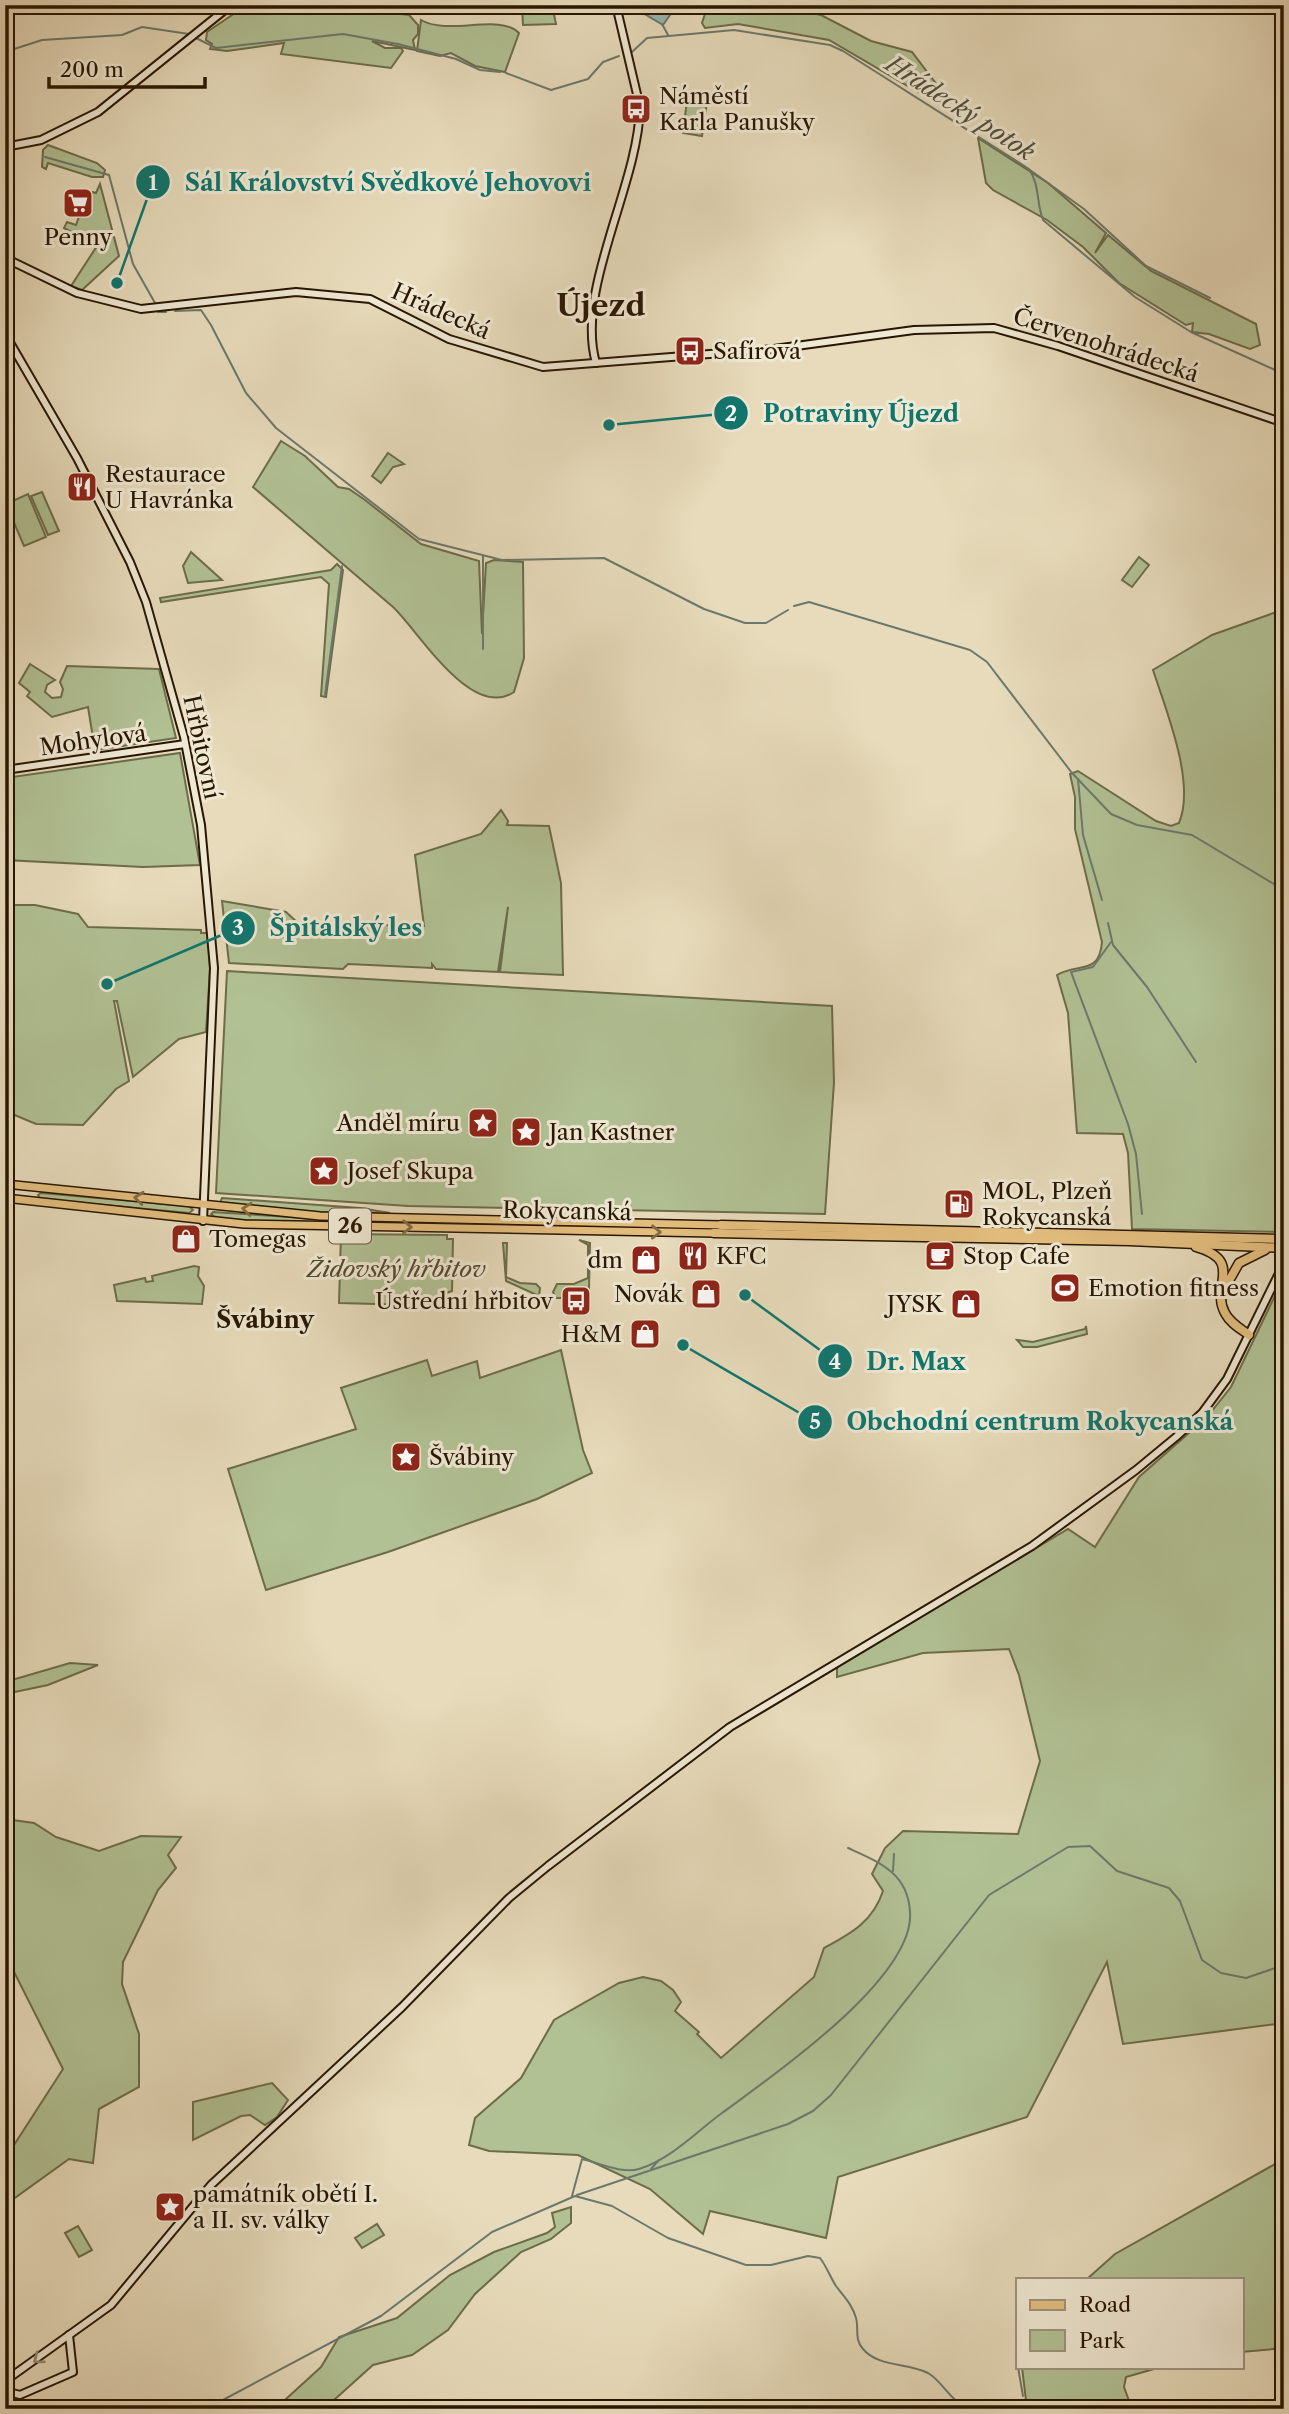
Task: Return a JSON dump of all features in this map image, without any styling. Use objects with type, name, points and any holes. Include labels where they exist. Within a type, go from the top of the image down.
[{"type":"highway","name":"Rokycanská","points":[[721,1225],[1129,1234]]},
{"type":"highway","name":"Rokycanská","points":[[714,1233],[1129,1234]]},
{"type":"highway","name":"26","points":[[1129,1234],[1183,1243],[1272,1248]]},
{"type":"highway","name":"26","points":[[1129,1234],[1283,1243]]},
{"type":"highway","points":[[1183,1243],[1211,1252],[1221,1261],[1224,1271],[1222,1303],[1229,1319],[1250,1335]]},
{"type":"highway","points":[[1222,1303],[1224,1290],[1239,1263],[1252,1254],[1283,1243]]},
{"type":"main road","name":"Rokycanská","points":[[5,1184],[335,1217],[721,1225]]},
{"type":"main road","name":"Rokycanská","points":[[5,1198],[203,1221],[272,1225],[714,1233]]},
{"type":"street","points":[[5,146],[41,140],[98,112],[231,5]]},
{"type":"street","points":[[596,363],[590,326],[593,299],[639,130],[640,107],[616,5]]},
{"type":"street","name":"Hrádecká","points":[[5,258],[77,293],[125,307],[154,309],[296,292],[377,301],[441,335],[524,363],[559,368],[788,347]]},
{"type":"street","name":"Červenohrádecká","points":[[788,347],[914,330],[1003,330],[1058,345],[1284,423]]},
{"type":"street","name":"Hřbitovní","points":[[5,334],[73,451],[130,562],[146,602],[185,744],[206,868],[214,968],[203,1221]]},
{"type":"street","name":"Mohylová","points":[[5,770],[185,744]]},
{"type":"street","points":[[5,2381],[111,2305],[205,2192],[402,2007],[509,1898],[548,1866],[730,1727],[1032,1546],[1141,1466],[1202,1413],[1227,1378],[1284,1263]]},
{"type":"street","points":[[5,2391],[20,2395],[73,2372],[69,2335]]},
{"type":"green space","points":[[247,5],[393,5],[394,13],[409,15],[418,25],[418,34],[413,40],[415,50],[372,41],[385,48],[401,48],[403,51],[391,68],[281,54],[284,43],[227,51],[210,49],[212,44],[206,40],[207,32]]},
{"type":"green space","points":[[522,5],[552,5],[556,24],[523,25]]},
{"type":"green space","points":[[708,5],[779,5],[821,15],[871,41],[912,52],[940,89],[930,99],[829,40],[738,24],[705,28],[702,23]]},
{"type":"green space","points":[[421,20],[445,26],[499,25],[510,27],[519,33],[505,72],[475,66],[451,53],[440,56],[417,51]]},
{"type":"green space","points":[[687,100],[707,102],[702,136],[683,133]]},
{"type":"green space","points":[[978,138],[1048,183],[1106,233],[1095,253],[1108,235],[1151,271],[1256,324],[1260,345],[1250,349],[1209,334],[1192,332],[1193,323],[1186,325],[1119,283],[1083,247],[1047,220],[993,190],[986,183]]},
{"type":"green space","points":[[48,145],[97,163],[105,170],[103,177],[92,177],[48,163],[46,169],[42,167],[43,150]]},
{"type":"green space","points":[[100,184],[119,256],[82,290],[71,286],[97,246],[64,228],[67,222],[76,225],[80,214],[84,215],[92,192],[96,193]]},
{"type":"green space","points":[[281,441],[305,456],[338,487],[349,489],[421,544],[479,561],[482,634],[486,563],[494,560],[523,562],[524,658],[514,692],[497,698],[480,694],[463,684],[431,652],[393,607],[253,487]]},
{"type":"green space","points":[[388,453],[404,464],[393,467],[381,483],[372,476]]},
{"type":"green space","points":[[42,492],[59,531],[48,535],[31,496]]},
{"type":"green space","points":[[28,494],[46,537],[24,546],[6,504]]},
{"type":"green space","points":[[191,552],[222,580],[188,583],[183,566]]},
{"type":"green space","points":[[1139,557],[1149,565],[1132,587],[1122,580]]},
{"type":"green space","points":[[337,564],[343,570],[326,697],[321,696],[329,584],[321,577],[161,602],[160,598],[331,570]]},
{"type":"green space","points":[[1282,610],[1284,1232],[1132,1229],[1128,1153],[1123,1134],[1077,1133],[1068,1013],[1057,975],[1092,964],[1097,960],[1102,942],[1075,829],[1075,797],[1070,774],[1078,771],[1156,821],[1171,826],[1179,823],[1183,807],[1182,768],[1153,670],[1212,635]]},
{"type":"green space","points":[[30,664],[55,680],[47,685],[45,692],[52,698],[61,697],[63,689],[60,682],[67,666],[159,669],[176,738],[95,750],[88,707],[52,717],[27,696],[30,692],[19,683]]},
{"type":"green space","points":[[180,753],[200,865],[143,867],[5,860],[5,778]]},
{"type":"green space","points":[[501,810],[508,821],[507,825],[549,826],[561,883],[563,975],[500,972],[508,907],[498,972],[436,969],[432,964],[432,968],[348,964],[343,969],[229,963],[222,901],[286,912],[300,925],[314,931],[336,924],[424,926],[415,855],[481,834]]},
{"type":"green space","points":[[5,905],[35,905],[78,914],[88,927],[201,930],[201,933],[208,933],[210,969],[206,1032],[179,1039],[133,1077],[117,1001],[114,1001],[129,1081],[116,1089],[83,1125],[36,1124],[5,1111]]},
{"type":"green space","points":[[227,971],[832,1006],[834,1082],[825,1214],[408,1206],[216,1193]]},
{"type":"green space","points":[[41,1193],[189,1206],[193,1210],[189,1213],[40,1199],[38,1195]]},
{"type":"green space","points":[[222,1198],[360,1208],[390,1213],[311,1212],[220,1203]]},
{"type":"green space","points":[[211,1214],[338,1220],[589,1227],[257,1221],[216,1218]]},
{"type":"green space","name":"Židovský hřbitov","points":[[341,1234],[447,1235],[447,1239],[453,1239],[452,1291],[415,1305],[339,1303]]},
{"type":"green space","points":[[579,1240],[590,1243],[589,1289],[568,1298],[556,1298],[553,1292],[557,1284],[574,1284],[588,1278],[588,1245]]},
{"type":"green space","points":[[503,1243],[507,1243],[506,1277],[520,1283],[536,1284],[540,1288],[539,1296],[506,1281]]},
{"type":"green space","points":[[199,1267],[198,1276],[204,1286],[202,1304],[117,1301],[114,1285],[145,1278],[146,1282],[153,1281],[152,1276]]},
{"type":"green space","points":[[1284,1277],[1284,2023],[1123,2044],[1107,1962],[1027,2117],[838,2177],[826,2238],[710,2211],[703,2234],[650,2189],[578,2155],[489,2151],[469,2145],[475,2118],[521,2078],[554,2020],[619,1983],[643,1977],[661,1981],[673,1990],[681,2002],[675,2011],[699,2032],[697,2034],[721,2058],[814,1977],[824,1948],[867,1919],[883,1891],[872,1874],[885,1848],[903,1831],[1018,1834],[1040,1761],[1019,1675],[1009,1649],[923,1653],[837,1677],[837,1667],[1068,1529],[1095,1547],[1139,1477],[1207,1417],[1231,1387]]},
{"type":"green space","points":[[1086,1326],[1087,1334],[1037,1347],[1023,1347],[1017,1340],[1033,1342],[1085,1329]]},
{"type":"green space","points":[[561,1350],[583,1450],[592,1473],[537,1499],[388,1552],[266,1590],[228,1469],[356,1429],[341,1388],[427,1360],[432,1376],[477,1361],[480,1378]]},
{"type":"green space","points":[[70,1663],[98,1665],[48,1685],[5,1694],[5,1682]]},
{"type":"green space","points":[[5,1819],[34,1823],[56,1837],[99,1851],[141,1836],[181,1837],[168,1855],[176,1868],[158,1890],[123,1962],[122,1984],[139,2034],[139,2087],[99,2109],[93,2163],[69,2159],[5,2205],[5,2159],[63,2069],[5,1954]]},
{"type":"green space","points":[[272,2083],[288,2100],[277,2117],[265,2125],[250,2115],[241,2116],[193,2140],[193,2102]]},
{"type":"green space","points":[[1284,2159],[1284,2348],[1244,2352],[1244,2278],[1088,2278],[1115,2254]]},
{"type":"green space","points":[[571,2207],[571,2223],[551,2239],[521,2252],[475,2294],[448,2330],[412,2355],[373,2365],[324,2409],[275,2409],[321,2367],[339,2337],[397,2318],[450,2275],[494,2252],[547,2233],[555,2227],[552,2213]]},
{"type":"green space","points":[[377,2224],[384,2235],[362,2248],[355,2238]]},
{"type":"green space","points":[[78,2226],[92,2250],[79,2257],[65,2233]]},
{"type":"green space","points":[[1022,2368],[1158,2368],[1126,2377],[1124,2387],[1132,2409],[1027,2409]]},
{"type":"water","points":[[646,5],[677,5],[663,25],[643,13]]},
{"type":"waterway","points":[[619,10],[636,9]]},
{"type":"waterway","points":[[662,24],[668,35]]},
{"type":"waterway","name":"Hrádecký potok","points":[[5,52],[42,40],[122,35],[142,27],[189,34]]},
{"type":"waterway","name":"Hrádecký potok","points":[[632,52],[647,38],[734,30],[830,45],[843,51],[1029,169],[1035,181],[1043,220],[1135,297],[1191,332],[1284,374]]},
{"type":"waterway","name":"Hrádecký potok","points":[[194,37],[216,48],[343,34],[398,44],[456,59],[480,70],[500,72]]},
{"type":"waterway","name":"Hrádecký potok","points":[[506,73],[551,90],[588,79],[603,62],[619,56]]},
{"type":"waterway","points":[[45,157],[109,175],[133,264],[155,303]]},
{"type":"waterway","points":[[1030,170],[1084,209],[1146,266],[1210,298]]},
{"type":"waterway","points":[[175,311],[201,310],[246,393],[276,428],[419,539],[502,560],[604,558],[704,609],[745,623],[766,623],[788,610]]},
{"type":"waterway","points":[[158,312],[166,312]]},
{"type":"waterway","points":[[483,556],[483,649]]},
{"type":"waterway","points":[[325,695],[342,566]]},
{"type":"waterway","points":[[794,606],[809,602],[970,650],[987,662],[1072,773],[1111,814],[1137,825],[1192,835],[1284,890]]},
{"type":"waterway","points":[[1078,779],[1083,835],[1102,900]]},
{"type":"waterway","points":[[1108,923],[1113,945],[1147,987],[1196,1062]]},
{"type":"waterway","points":[[1111,942],[1093,967],[1071,972],[1128,1124],[1136,1154],[1142,1214]]},
{"type":"waterway","points":[[577,2195],[788,2124],[813,2111],[831,2095],[989,1895],[1068,1847],[1090,1846],[1117,1871],[1169,1888],[1180,1901],[1202,1960],[1221,1973],[1246,1978],[1284,1965]]},
{"type":"waterway","points":[[572,2196],[582,2159],[632,2170],[662,2159],[773,2076],[836,2024],[866,1995],[890,1966],[905,1938],[910,1912],[908,1899],[898,1878],[890,1871],[848,1848]]},
{"type":"waterway","points":[[893,1871],[894,1854]]},
{"type":"waterway","points":[[651,2169],[659,2160]]},
{"type":"waterway","points":[[206,2409],[381,2316],[492,2232],[575,2196],[612,2206],[668,2238],[746,2265],[771,2265],[808,2256],[820,2258],[852,2309],[863,2349],[869,2355],[885,2362],[928,2373],[967,2409]]},
{"type":"waterway","points":[[1018,2368],[1023,2396]]},
{"type":"place","name":"Náměstí Karla Panušky","points":[[636,109]]},
{"type":"place","name":"Penny","points":[[78,203]]},
{"type":"place","name":"Sál Království Svědkové Jehovovi","points":[[117,283]]},
{"type":"place","name":"Safírová","points":[[690,351]]},
{"type":"place","name":"Potraviny Újezd","points":[[609,425]]},
{"type":"place","name":"Restaurace U Havránka","points":[[82,487]]},
{"type":"place","name":"Špitálský les","points":[[107,984]]},
{"type":"place","name":"Anděl míru","points":[[483,1123]]},
{"type":"place","name":"Jan Kastner","points":[[526,1132]]},
{"type":"place","name":"Josef Skupa","points":[[324,1171]]},
{"type":"place","name":"MOL, Plzeň Rokycanská","points":[[959,1204]]},
{"type":"place","name":"Tomegas","points":[[186,1239]]},
{"type":"place","name":"KFC","points":[[693,1256]]},
{"type":"place","name":"Stop Cafe","points":[[940,1256]]},
{"type":"place","name":"dm","points":[[646,1260]]},
{"type":"place","name":"Emotion fitness","points":[[1065,1288]]},
{"type":"place","name":"Novák","points":[[706,1294]]},
{"type":"place","name":"Dr. Max","points":[[745,1295]]},
{"type":"place","name":"Ústřední hřbitov","points":[[576,1301]]},
{"type":"place","name":"JYSK","points":[[966,1304]]},
{"type":"place","name":"H&M","points":[[645,1334]]},
{"type":"place","name":"Obchodní centrum Rokycanská","points":[[683,1345]]},
{"type":"place","name":"Švábiny","points":[[406,1457]]},
{"type":"place","name":"památník obětí I. a II. sv. války","points":[[170,2207]]},
{"type":"district","name":"Újezd","points":[[601,306]]},
{"type":"district","name":"Švábiny","points":[[265,1320]]}]
